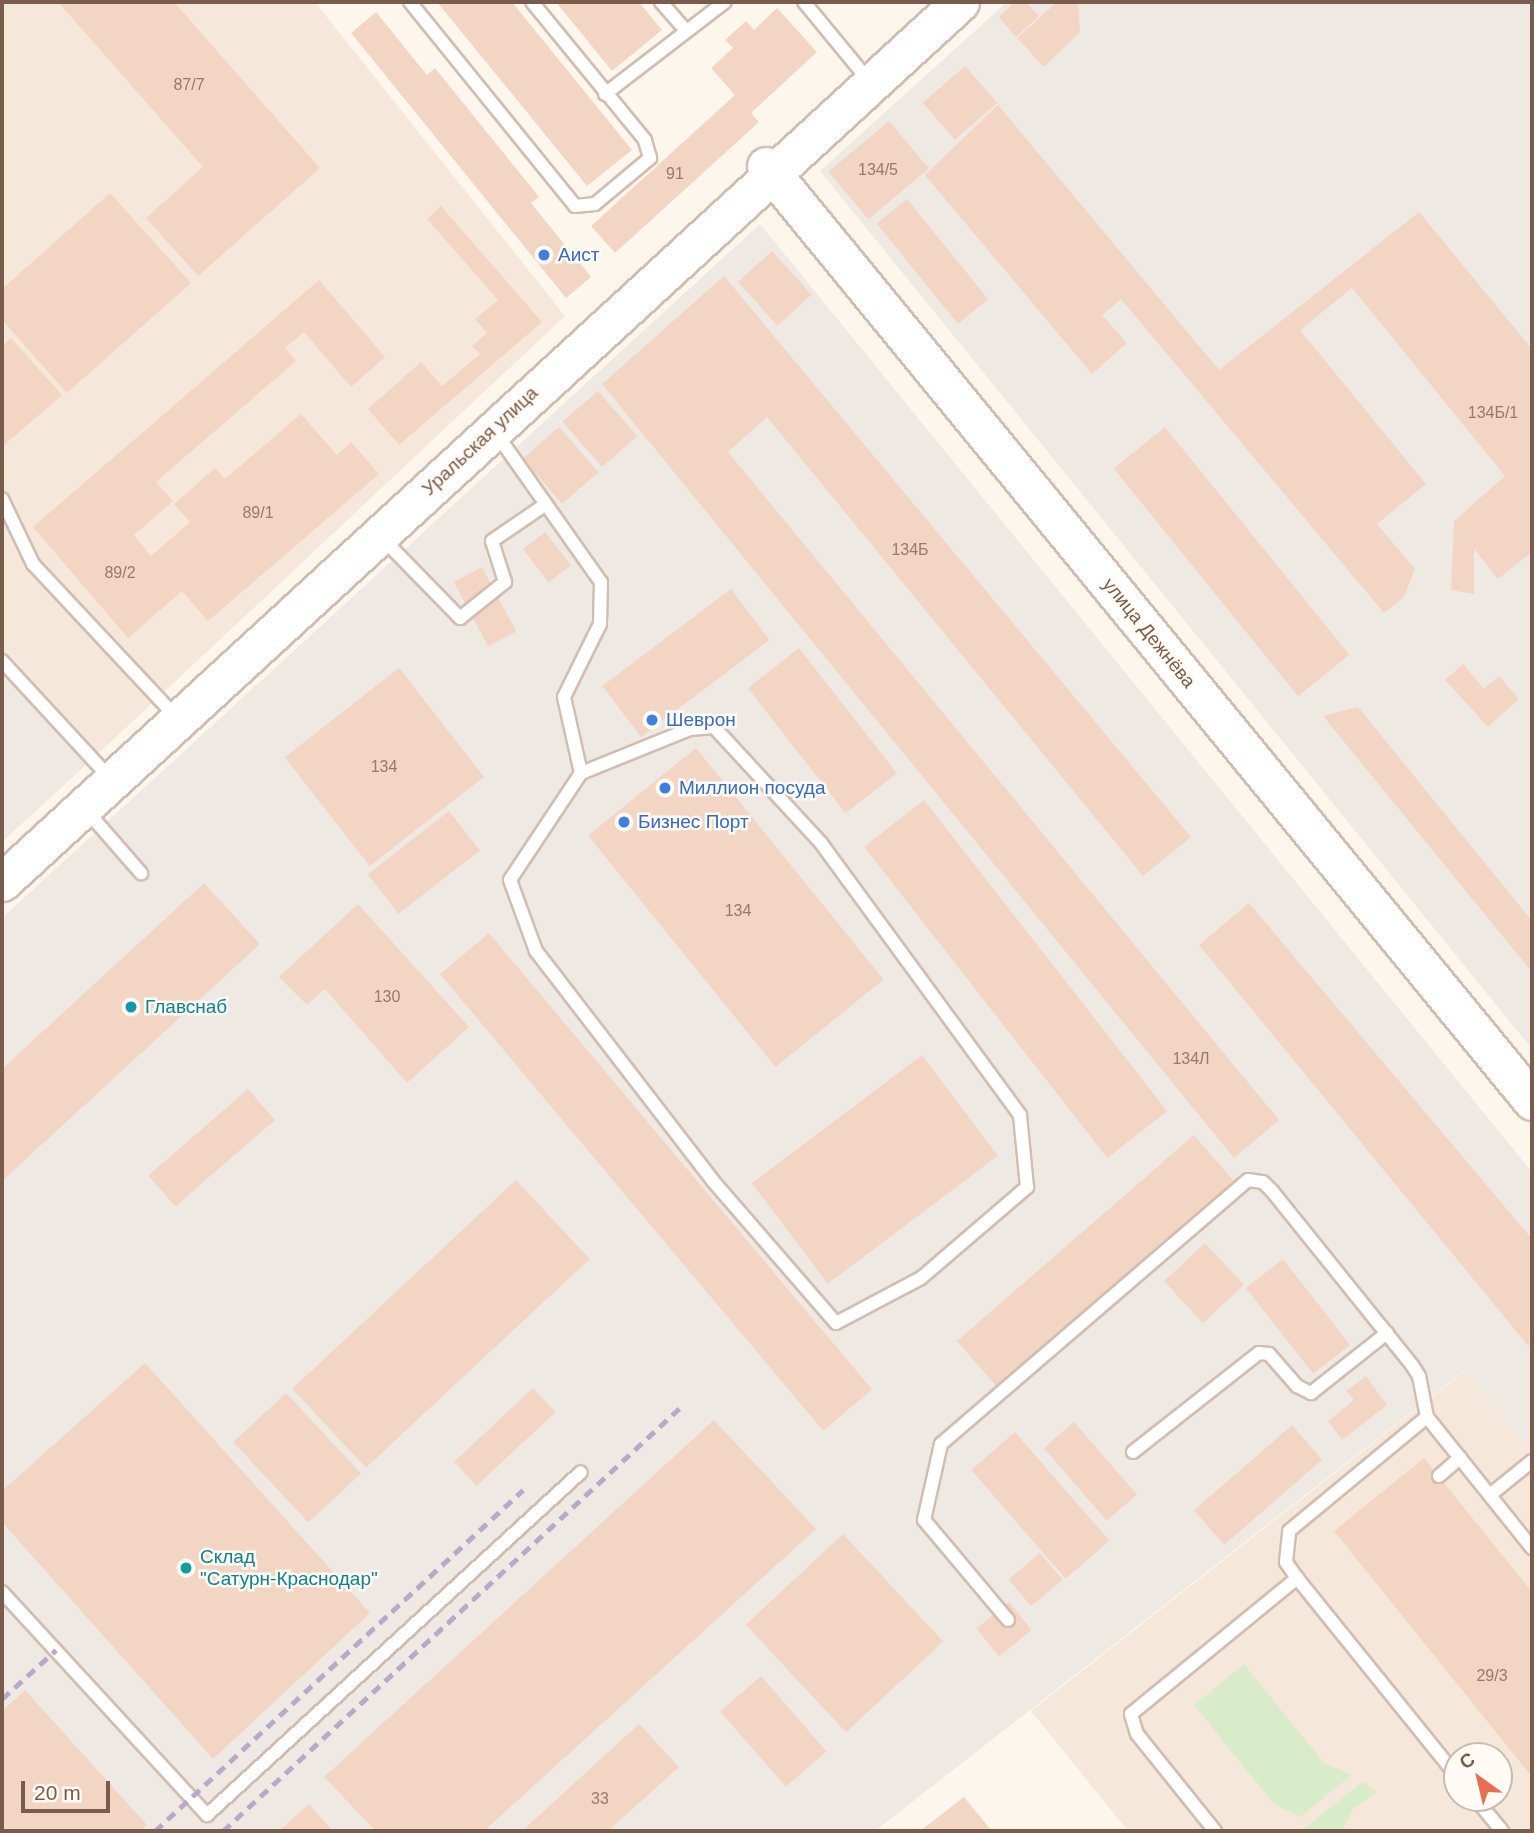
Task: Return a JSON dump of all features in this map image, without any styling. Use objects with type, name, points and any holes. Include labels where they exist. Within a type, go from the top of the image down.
[{"type":"main road","name":"Уральская улица","points":[[2,875],[379,535],[865,76],[947,2]]},
{"type":"main road","name":"Уральская улица","points":[[2,882],[175,716],[769,169],[960,2]]},
{"type":"main road","name":"улица Дежнёва","points":[[769,169],[1532,1101]]},
{"type":"lane","points":[[410,2],[575,206],[595,204],[650,158],[645,141],[532,2]]},
{"type":"lane","points":[[661,2],[685,30]]},
{"type":"lane","points":[[605,94],[685,30],[725,2]]},
{"type":"lane","points":[[804,2],[865,76]]},
{"type":"lane","points":[[493,429],[601,582],[600,624],[564,697],[581,774],[510,880],[536,951],[713,1181],[836,1323],[921,1278],[1027,1187],[1020,1115],[821,843],[714,727],[690,729],[581,774]]},
{"type":"lane","points":[[2,499],[33,564],[175,716]]},
{"type":"lane","points":[[379,535],[460,618],[505,582],[492,541],[546,504]]},
{"type":"lane","points":[[2,661],[110,779]]},
{"type":"lane","points":[[84,806],[141,873]]},
{"type":"lane","points":[[1009,1620],[924,1521],[942,1444],[1236,1187],[1248,1180],[1263,1182],[1387,1334],[1419,1376],[1427,1417],[1532,1548]]},
{"type":"lane","points":[[1133,1452],[1258,1353],[1269,1354],[1297,1386],[1311,1393],[1387,1334]]},
{"type":"lane","points":[[1427,1417],[1289,1531],[1286,1562],[1443,1759]]},
{"type":"lane","points":[[1439,1476],[1460,1458]]},
{"type":"lane","points":[[1490,1495],[1532,1461]]},
{"type":"lane","points":[[2,1591],[207,1815],[581,1472]]},
{"type":"lane","points":[[1215,1831],[1137,1734],[1131,1714],[1297,1577]]},
{"type":"lane","points":[[1486,1812],[1502,1831]]},
{"type":"shaded area","points":[[2,2],[315,2],[565,316],[99,753],[2,645]]},
{"type":"shaded area","points":[[1007,2],[1532,2],[1532,1049],[820,171]]},
{"type":"shaded area","points":[[760,224],[1532,1172],[1532,1450],[1464,1371],[875,1831],[2,1831],[2,918]]},
{"type":"shaded area","points":[[2,645],[99,753],[2,842]]},
{"type":"shaded area","points":[[1465,1371],[1532,1450],[1532,1831],[1128,1831],[1031,1711]]},
{"type":"green space","points":[[1244,1664],[1324,1763],[1352,1775],[1300,1817],[1273,1803],[1194,1705]]},
{"type":"green space","points":[[1362,1782],[1377,1792],[1353,1809],[1342,1831],[1301,1831]]},
{"type":"building","points":[[58,2],[174,2],[320,168],[198,276],[146,218],[203,167]]},
{"type":"building","points":[[437,2],[512,2],[632,150],[587,186]]},
{"type":"building","points":[[556,2],[639,2],[662,30],[612,71]]},
{"type":"building","points":[[1015,2],[1026,2],[1039,16],[1016,37],[999,17]]},
{"type":"building","points":[[1057,2],[1078,2],[1080,32],[1044,67],[1017,38]]},
{"type":"building","points":[[777,8],[817,52],[751,113],[759,122],[615,253],[591,226],[735,95],[711,68],[733,48],[725,40],[746,21],[754,30]]},
{"type":"building","points":[[376,12],[427,75],[435,68],[539,197],[531,203],[591,277],[566,298],[351,33]]},
{"type":"building","points":[[965,66],[997,103],[955,140],[923,103]]},
{"type":"building","points":[[998,105],[1219,370],[1419,212],[1532,349],[1532,552],[1498,579],[1474,549],[1474,594],[1451,590],[1454,521],[1505,476],[1352,288],[1300,330],[1426,484],[1377,524],[1415,569],[1404,597],[1384,613],[1121,299],[1102,315],[1127,343],[1092,374],[925,175]]},
{"type":"building","points":[[889,121],[929,168],[868,219],[828,172]]},
{"type":"building","points":[[110,193],[191,283],[67,393],[2,320],[2,289]]},
{"type":"building","points":[[907,199],[988,299],[958,324],[877,224]]},
{"type":"building","points":[[441,206],[542,322],[399,445],[368,409],[421,362],[442,386],[480,354],[472,346],[487,333],[475,319],[498,300],[427,219]]},
{"type":"building","points":[[772,251],[811,295],[777,326],[738,282]]},
{"type":"building","points":[[724,276],[1191,837],[1143,876],[767,417],[728,452],[1279,1120],[1234,1158],[602,384]]},
{"type":"building","points":[[319,280],[385,357],[351,387],[304,332],[285,348],[296,361],[156,482],[173,501],[134,535],[151,556],[190,522],[174,504],[215,468],[225,479],[301,414],[337,455],[351,442],[379,474],[208,621],[182,591],[128,638],[33,527]]},
{"type":"building","points":[[11,338],[62,395],[2,447],[2,346]]},
{"type":"building","points":[[598,391],[637,436],[602,467],[563,422]]},
{"type":"building","points":[[559,427],[598,472],[562,504],[523,458]]},
{"type":"building","points":[[1165,427],[1349,655],[1298,696],[1114,469]]},
{"type":"building","points":[[545,532],[571,565],[549,582],[523,549]]},
{"type":"building","points":[[482,567],[516,631],[488,646],[454,582]]},
{"type":"building","points":[[731,589],[770,640],[641,737],[602,686]]},
{"type":"building","points":[[799,648],[897,773],[846,813],[748,688]]},
{"type":"building","points":[[1463,664],[1484,689],[1499,676],[1519,699],[1488,727],[1445,680]]},
{"type":"building","points":[[399,668],[484,777],[370,866],[285,757]]},
{"type":"building","points":[[1358,707],[1532,921],[1532,972],[1323,716]]},
{"type":"building","points":[[696,748],[884,980],[776,1067],[588,835]]},
{"type":"building","points":[[924,800],[1167,1111],[1107,1158],[864,847]]},
{"type":"building","points":[[449,811],[480,850],[399,914],[368,874]]},
{"type":"building","name":"Главснаб","points":[[204,883],[260,944],[2,1181],[2,1069]]},
{"type":"building","points":[[1249,903],[1532,1239],[1529,1347],[1199,945]]},
{"type":"building","points":[[358,904],[469,1027],[407,1083],[325,989],[307,1005],[279,977]]},
{"type":"building","points":[[489,933],[872,1390],[823,1431],[440,974]]},
{"type":"building","points":[[922,1055],[998,1156],[828,1284],[752,1183]]},
{"type":"building","points":[[248,1089],[275,1120],[175,1207],[148,1176]]},
{"type":"building","points":[[1194,1135],[1235,1182],[998,1388],[957,1341]]},
{"type":"building","points":[[516,1180],[590,1259],[366,1468],[292,1389]]},
{"type":"building","points":[[1205,1243],[1244,1285],[1203,1323],[1164,1281]]},
{"type":"building","points":[[1283,1259],[1350,1345],[1313,1374],[1246,1288]]},
{"type":"building","name":"Склад \"Сатурн-Краснодар\"","points":[[145,1363],[370,1613],[213,1759],[2,1522],[2,1491]]},
{"type":"building","points":[[1366,1376],[1387,1405],[1342,1440],[1328,1421],[1354,1400],[1346,1391]]},
{"type":"building","points":[[533,1388],[556,1412],[477,1486],[454,1462]]},
{"type":"building","points":[[286,1393],[361,1473],[308,1523],[233,1442]]},
{"type":"building","points":[[714,1420],[816,1529],[484,1831],[376,1831],[324,1777]]},
{"type":"building","points":[[1074,1422],[1137,1494],[1107,1521],[1044,1448]]},
{"type":"building","points":[[1292,1425],[1322,1460],[1224,1545],[1194,1510]]},
{"type":"building","points":[[1015,1432],[1109,1541],[1066,1579],[971,1470]]},
{"type":"building","points":[[1424,1458],[1532,1592],[1532,1777],[1513,1753],[1513,1742],[1504,1742],[1334,1531]]},
{"type":"building","points":[[843,1534],[943,1642],[846,1732],[746,1625]]},
{"type":"building","points":[[1040,1553],[1062,1580],[1031,1606],[1009,1579]]},
{"type":"building","points":[[1009,1602],[1032,1630],[999,1656],[976,1628]]},
{"type":"building","points":[[761,1676],[827,1751],[786,1787],[720,1711]]},
{"type":"building","points":[[25,1690],[147,1825],[140,1831],[2,1831],[2,1711]]},
{"type":"building","points":[[639,1724],[679,1767],[608,1831],[522,1831]]},
{"type":"building","points":[[964,1797],[992,1831],[920,1831]]},
{"type":"building","points":[[309,1804],[333,1831],[279,1831]]},
{"type":"railway","points":[[223,1831],[682,1406]]},
{"type":"railway","points":[[155,1831],[523,1490]]},
{"type":"railway","points":[[2,1699],[56,1650]]},
{"type":"place","name":"Аист","points":[[544,255]]},
{"type":"place","name":"Шеврон","points":[[652,720]]},
{"type":"place","name":"Миллион посуда","points":[[665,788]]},
{"type":"place","name":"Бизнес Порт","points":[[624,822]]},
{"type":"place","name":"Главснаб","points":[[131,1007]]},
{"type":"place","name":"Склад \"Сатурн-Краснодар\"","points":[[186,1568]]}]
